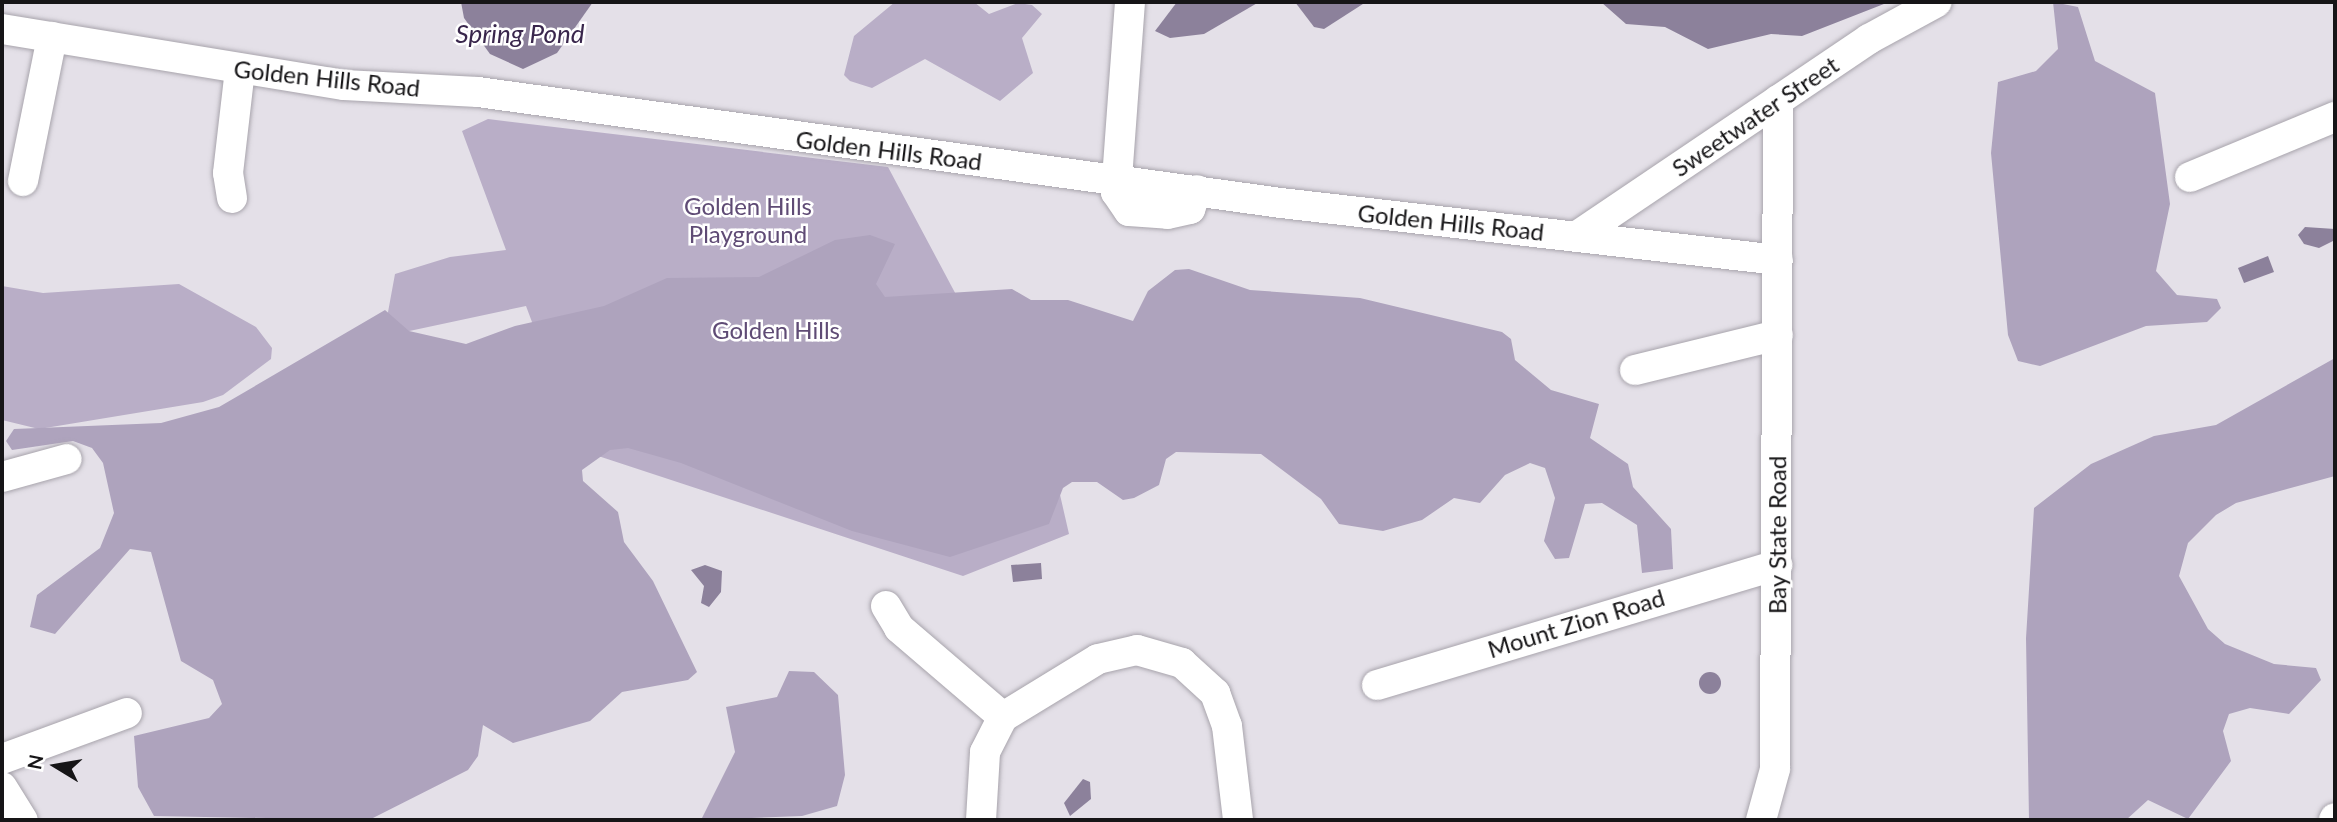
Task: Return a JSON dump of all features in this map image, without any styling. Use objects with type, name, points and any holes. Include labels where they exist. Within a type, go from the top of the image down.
[{"type":"street","points":[[1113,178],[1130,2]]},
{"type":"street","name":"Sweetwater Street","points":[[1577,236],[1778,100],[1937,2]]},
{"type":"street","name":"Golden Hills Road","points":[[2,29],[240,69],[370,87],[478,92],[1197,190],[1577,236],[1778,254]]},
{"type":"street","points":[[23,181],[52,37]]},
{"type":"street","points":[[232,198],[228,173],[240,69]]},
{"type":"street","name":"Bay State Road","points":[[1761,820],[1774,779],[1778,100]]},
{"type":"street","points":[[2190,177],[2335,117]]},
{"type":"street","points":[[1635,370],[1778,335]]},
{"type":"street","points":[[2,477],[67,459]]},
{"type":"street","name":"Mount Zion Road","points":[[1377,685],[1777,565]]},
{"type":"street","points":[[886,606],[899,628],[1003,717]]},
{"type":"street","points":[[981,820],[985,752],[1003,717],[1105,657],[1137,650],[1176,660],[1210,687],[1223,711],[1238,820]]},
{"type":"street","points":[[2,759],[127,713]]},
{"type":"street","points":[[2,787],[23,820]]},
{"type":"green space","points":[[895,2],[974,2],[989,14],[1018,3],[1032,5],[1042,14],[1022,38],[1033,73],[1000,101],[925,59],[872,88],[850,81],[844,75],[854,36]]},
{"type":"green space","points":[[2053,2],[2078,7],[2095,61],[2155,93],[2170,204],[2156,271],[2177,295],[2217,299],[2221,308],[2207,322],[2146,326],[2040,366],[2018,361],[2008,335],[1991,153],[1998,82],[2036,71],[2058,49]]},
{"type":"green space","name":"Golden Hills","points":[[488,119],[888,167],[1058,486],[1069,534],[963,576],[580,450],[526,306],[400,333],[386,323],[395,274],[450,257],[506,250],[462,131]]},
{"type":"green space","points":[[870,235],[895,244],[876,284],[885,297],[1012,289],[1031,300],[1068,300],[1133,321],[1148,291],[1175,270],[1189,269],[1250,290],[1360,298],[1502,332],[1511,339],[1515,360],[1551,390],[1599,404],[1590,438],[1628,464],[1633,487],[1671,529],[1673,569],[1642,573],[1637,525],[1602,503],[1585,504],[1569,558],[1555,559],[1544,541],[1555,498],[1545,468],[1530,463],[1505,475],[1480,503],[1454,498],[1422,520],[1383,531],[1339,524],[1321,499],[1261,454],[1176,452],[1166,459],[1159,485],[1134,498],[1123,500],[1097,482],[1072,482],[1063,488],[1049,524],[950,557],[852,531],[681,463],[628,448],[610,450],[582,470],[583,481],[618,512],[624,542],[653,581],[697,672],[688,680],[622,692],[590,721],[513,743],[483,725],[478,756],[468,770],[369,820],[154,816],[138,787],[134,736],[209,718],[222,704],[213,680],[181,661],[151,552],[130,549],[55,634],[30,627],[37,595],[100,548],[114,513],[103,463],[92,448],[73,441],[12,450],[6,441],[14,429],[161,423],[219,407],[385,310],[409,331],[466,344],[515,326],[604,306],[667,278],[759,277],[835,240]]},
{"type":"green space","points":[[179,284],[256,327],[272,348],[271,359],[223,395],[203,402],[39,429],[2,420],[2,286],[43,293]]},
{"type":"green space","points":[[2335,358],[2335,476],[2236,503],[2216,515],[2188,543],[2179,576],[2208,629],[2225,644],[2274,664],[2316,668],[2321,680],[2289,714],[2250,708],[2229,714],[2223,731],[2231,761],[2188,819],[2148,800],[2126,820],[2029,820],[2026,638],[2034,508],[2091,464],[2154,436],[2216,425]]},
{"type":"green space","points":[[789,671],[814,672],[838,695],[845,775],[837,806],[802,816],[701,820],[735,752],[726,707],[777,697]]},
{"type":"water","name":"Spring Pond","points":[[461,2],[593,2],[557,53],[523,69],[490,54],[464,18]]},
{"type":"water","points":[[1177,2],[1259,2],[1204,34],[1170,38],[1155,31]]},
{"type":"water","points":[[1295,2],[1366,2],[1324,29],[1314,27]]},
{"type":"water","points":[[1601,2],[1889,2],[1802,36],[1771,34],[1708,49],[1665,27],[1626,24]]},
{"type":"water","points":[[2305,227],[2335,229],[2335,240],[2319,248],[2304,244],[2298,235]]},
{"type":"water","points":[[2268,256],[2274,272],[2244,283],[2238,268]]},
{"type":"water","points":[[1041,563],[1042,579],[1013,582],[1011,565]]},
{"type":"water","points":[[705,565],[722,571],[721,592],[709,607],[701,603],[704,586],[691,570]]},
{"type":"water","points":[[1710,672],[1718,675],[1721,683],[1718,691],[1710,694],[1702,691],[1699,683],[1702,675]]},
{"type":"water","points":[[1083,779],[1090,782],[1091,799],[1070,816],[1064,803]]},
{"type":"park label","name":"Golden Hills Playground","points":[[748,220]]}]
